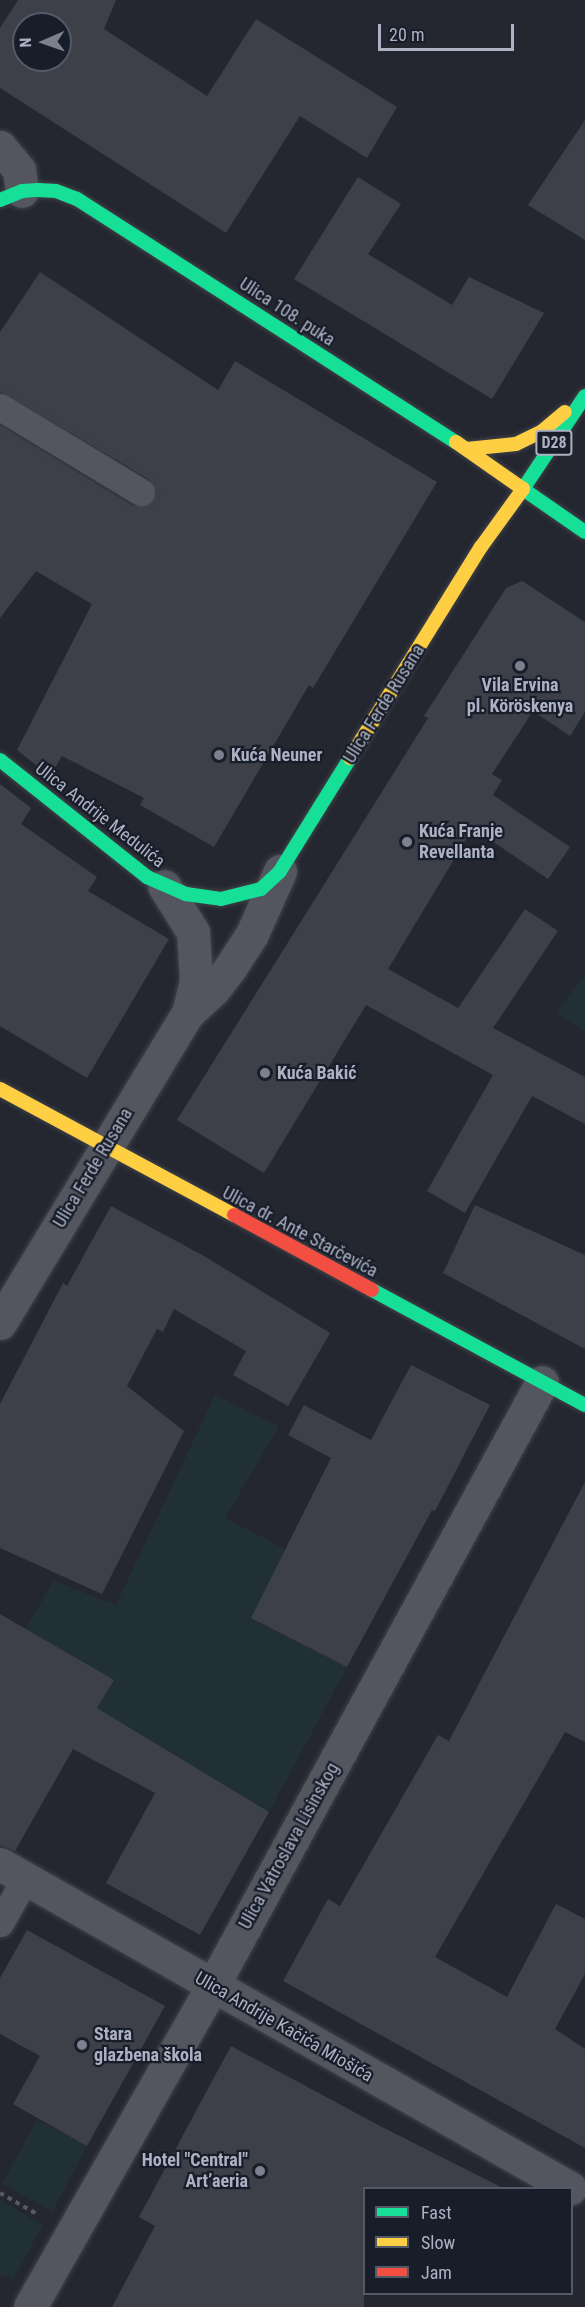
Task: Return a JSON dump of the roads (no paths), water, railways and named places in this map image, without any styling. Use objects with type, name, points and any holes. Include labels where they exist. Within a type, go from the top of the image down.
[{"type":"main road","name":"Ulica 108. puka","points":[[11,195],[56,191],[77,199],[467,448],[585,532]]},
{"type":"main road","points":[[467,448],[500,448],[529,438],[585,396]]},
{"type":"main road","name":"Ulica Ferde Rusana","points":[[280,871],[482,547],[585,396]]},
{"type":"main road","name":"Ulica Andrije Medulića","points":[[0,760],[147,877],[165,886],[206,899],[238,898],[261,889],[280,871]]},
{"type":"main road","name":"Ulica dr. Ante Starčevića","points":[[0,1089],[105,1148],[585,1406]]},
{"type":"street","points":[[0,147],[18,170],[11,195]]},
{"type":"street","name":"Ulica Ferde Rusana","points":[[0,1323],[188,1013],[213,990],[252,934],[280,871]]},
{"type":"street","name":"Ulica Ferde Rusana","points":[[165,886],[193,932],[196,982],[188,1013]]},
{"type":"street","name":"Ulica Vatroslava Lisinskog","points":[[30,2307],[212,1987],[542,1382]]},
{"type":"street","name":"Ulica Andrije Kačića Miošića","points":[[13,1871],[212,1987],[567,2187]]},
{"type":"lane","points":[[0,407],[141,492]]},
{"type":"lane","points":[[0,1923],[13,1871]]},
{"type":"place","name":"Vila Ervina pl. Köröskenya","points":[[520,666]]},
{"type":"place","name":"Kuća Neuner","points":[[219,755]]},
{"type":"place","name":"Kuća Franje Revellanta","points":[[407,842]]},
{"type":"place","name":"Kuća Bakić","points":[[265,1073]]},
{"type":"place","name":"Stara glazbena škola","points":[[82,2045]]},
{"type":"place","name":"Hotel \"Central\" Art’aeria","points":[[260,2171]]}]
